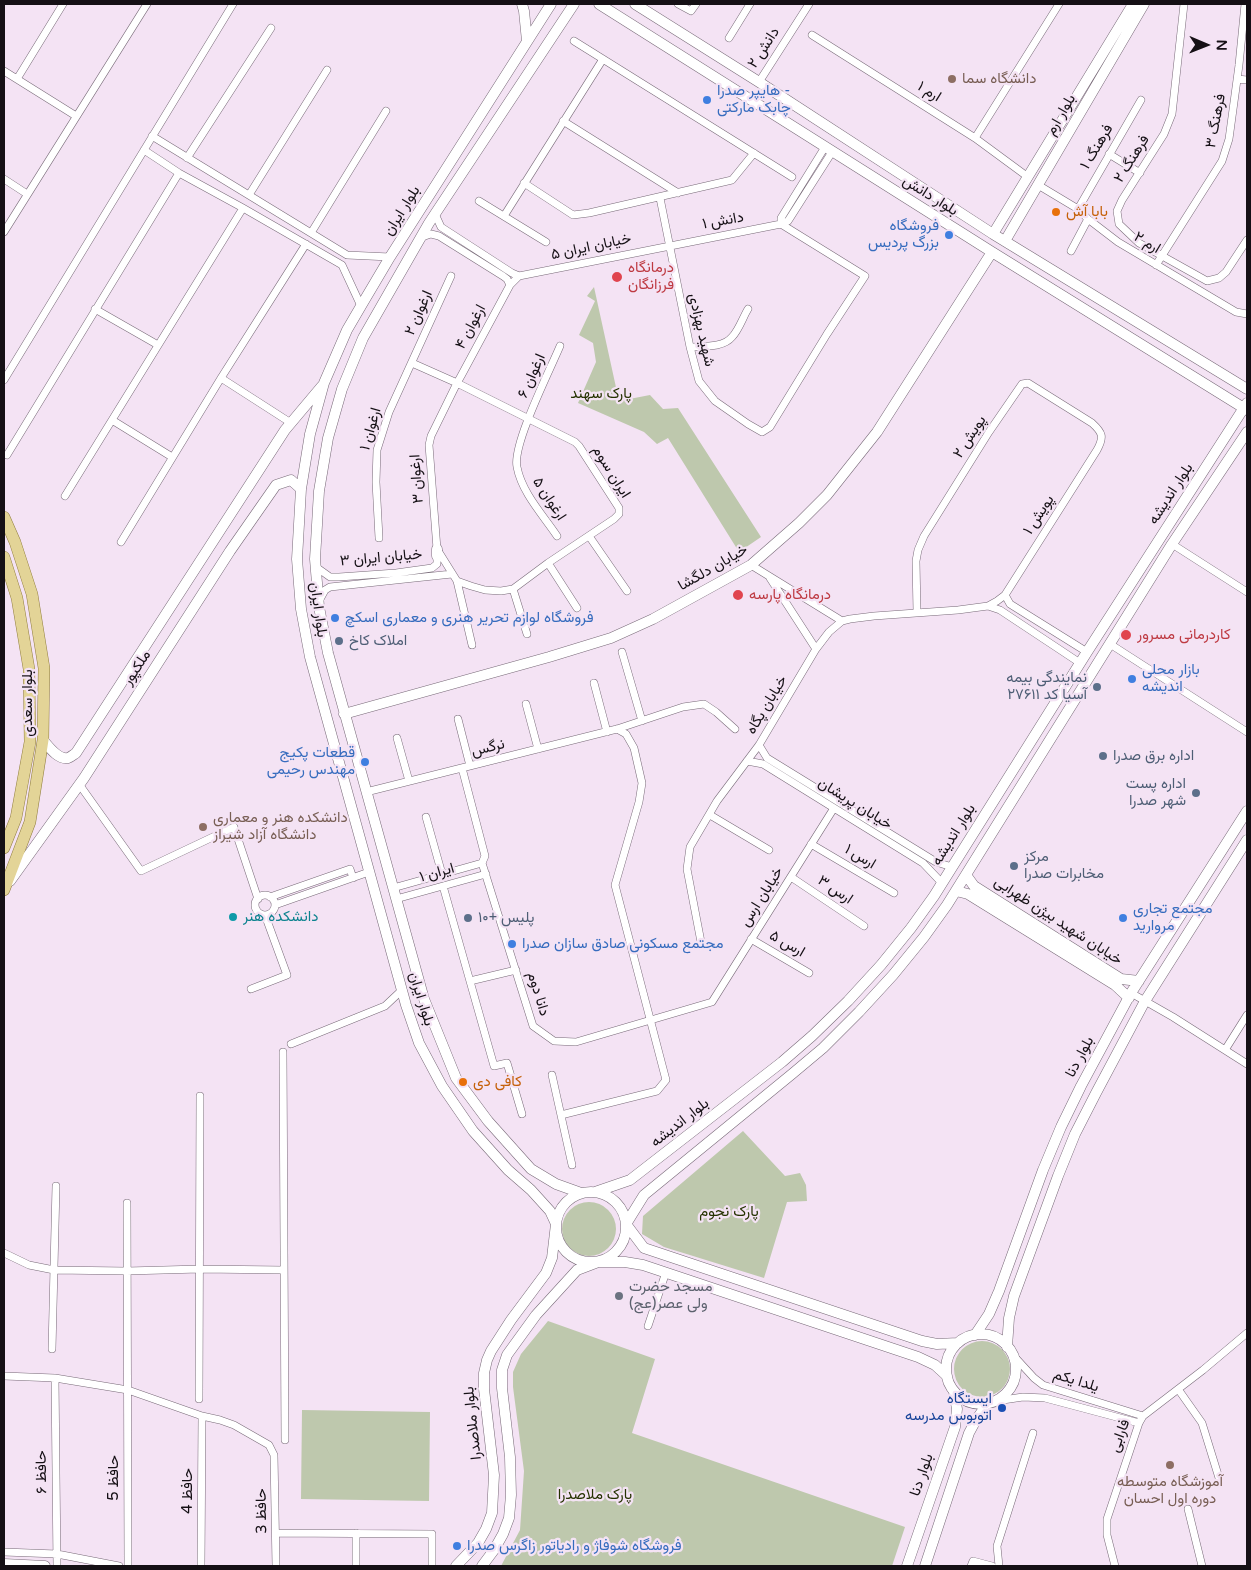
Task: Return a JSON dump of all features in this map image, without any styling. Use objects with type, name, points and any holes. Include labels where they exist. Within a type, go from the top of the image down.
[{"type":"main road","points":[[522,4],[527,41]]},
{"type":"main road","name":"بلوار ایران","points":[[551,4],[390,257],[347,330],[324,383],[310,434],[301,489],[297,559],[301,609],[310,657],[402,990],[419,1043],[442,1086],[473,1131],[508,1170],[531,1190],[550,1211],[556,1224]]},
{"type":"main road","name":"بلوار ایران","points":[[574,4],[465,168],[363,338],[342,389],[328,438],[319,491],[315,559],[318,601],[328,653],[344,714],[424,999],[456,1078],[488,1121],[531,1169],[556,1184],[581,1193]]},
{"type":"main road","name":"بلوار دانش","points":[[599,4],[992,252],[1246,407]]},
{"type":"main road","name":"بلوار دانش","points":[[635,4],[1005,241],[1247,389]]},
{"type":"main road","name":"بلوار ارم","points":[[994,234],[1133,4]]},
{"type":"main road","name":"بلوار ارم","points":[[1005,241],[1144,4]]},
{"type":"main road","points":[[452,159],[465,168]]},
{"type":"main road","points":[[1006,214],[1004,221],[1006,224],[1016,222]]},
{"type":"main road","name":"خیابان دلگشا","points":[[344,714],[611,638],[654,619],[751,565],[799,523],[827,495],[877,432],[992,252]]},
{"type":"main road","name":"ملکپور","points":[[43,740],[54,753],[63,758],[68,758],[76,753],[285,430],[324,383]]},
{"type":"main road","name":"بلوار اندیشه","points":[[596,1192],[630,1180],[782,1062],[848,1001],[881,965],[911,928],[942,883],[1087,652],[1246,407]]},
{"type":"main road","name":"بلوار اندیشه","points":[[626,1224],[644,1195],[823,1048],[893,975],[924,937],[956,891],[1172,544],[1247,432]]},
{"type":"main road","name":"ملکپور","points":[[4,890],[79,784],[230,551],[276,485],[291,480],[301,489]]},
{"type":"main road","name":"بلوار سعدی","points":[[4,517],[15,542],[32,594],[44,668],[43,740],[30,822],[4,890]]},
{"type":"main road","name":"بلوار سعدی","points":[[4,557],[17,598],[29,669],[30,742],[16,818],[4,848]]},
{"type":"main road","name":"بلوار دنا","points":[[975,1335],[989,1314],[999,1291],[1043,1170],[1081,1086],[1139,980],[1247,811]]},
{"type":"main road","name":"بلوار دنا","points":[[1010,1351],[1009,1318],[1014,1296],[1075,1134],[1145,1001],[1247,840]]},
{"type":"main road","name":"خیابان شهید بیژن ظهرابی","points":[[966,875],[974,886],[1121,979],[1139,980]]},
{"type":"main road","name":"خیابان شهید بیژن ظهرابی","points":[[956,891],[968,894],[1130,996]]},
{"type":"main road","points":[[473,1131],[483,1128],[488,1121]]},
{"type":"main road","points":[[482,1566],[494,1550],[509,1518],[511,1495],[510,1457],[502,1388],[502,1370],[507,1355],[536,1315],[573,1274],[577,1270],[598,1262],[608,1258],[619,1248],[625,1234],[626,1224],[624,1215],[620,1206],[613,1199],[605,1194],[596,1192],[581,1193],[571,1197],[558,1214],[556,1235],[568,1254],[577,1260],[587,1262],[598,1262],[625,1262],[666,1272],[918,1357],[935,1365],[947,1376]]},
{"type":"main road","name":"بلوار ملاصدرا","points":[[456,1566],[478,1543],[492,1513],[494,1475],[484,1389],[484,1373],[487,1360],[511,1320],[546,1273],[552,1258],[556,1224]]},
{"type":"main road","points":[[626,1224],[644,1248],[922,1341],[937,1344],[958,1343]]},
{"type":"main road","points":[[984,1334],[1001,1340],[1010,1351],[1015,1365],[1015,1376],[1012,1386],[1005,1395],[992,1402],[978,1404],[969,1402],[961,1398],[949,1385],[946,1367],[952,1350],[958,1343],[975,1335],[984,1334]]},
{"type":"main road","name":"بلوار دنا","points":[[907,1566],[955,1427],[957,1409],[954,1392]]},
{"type":"main road","name":"بلوار دنا","points":[[925,1566],[969,1433],[976,1420],[992,1402]]},
{"type":"main road","points":[[4,1564],[45,1566]]},
{"type":"street","points":[[16,79],[63,4]]},
{"type":"street","points":[[4,232],[147,4]]},
{"type":"street","points":[[4,380],[232,4]]},
{"type":"street","points":[[678,4],[691,11],[696,4]]},
{"type":"street","points":[[729,38],[750,4]]},
{"type":"street","name":"دانش ۲","points":[[759,82],[809,4]]},
{"type":"street","points":[[975,138],[1059,4]]},
{"type":"street","name":"فرهنگ ۲","points":[[1184,4],[1172,114],[1164,134],[1122,200],[1117,212],[1119,224],[1139,243],[1207,281],[1219,278],[1226,272],[1247,240]]},
{"type":"street","name":"فرهنگ ۳","points":[[1156,265],[1222,161],[1229,139],[1245,4]]},
{"type":"street","points":[[187,158],[271,28]]},
{"type":"street","name":"ارم ۱","points":[[812,35],[975,138],[1028,177]]},
{"type":"street","points":[[574,41],[792,177]]},
{"type":"street","points":[[504,216],[603,59]]},
{"type":"street","points":[[249,195],[327,70]]},
{"type":"street","points":[[4,71],[76,116]]},
{"type":"street","points":[[1237,78],[1247,80]]},
{"type":"street","name":"فرهنگ ۱","points":[[1078,209],[1141,100]]},
{"type":"street","points":[[311,233],[386,111]]},
{"type":"street","points":[[563,121],[678,193]]},
{"type":"street","points":[[152,136],[347,255],[390,257]]},
{"type":"street","points":[[781,224],[781,218],[828,149]]},
{"type":"street","points":[[144,150],[342,265],[361,306]]},
{"type":"street","points":[[524,183],[573,214],[589,213],[732,180],[754,153]]},
{"type":"street","points":[[1109,154],[1140,173]]},
{"type":"street","points":[[7,455],[179,172]]},
{"type":"street","points":[[4,179],[27,194]]},
{"type":"street","name":"ارم ۲","points":[[1038,185],[1078,209],[1118,242],[1236,312],[1247,314]]},
{"type":"street","name":"شهید بهزادی","points":[[660,198],[690,347],[699,381],[715,401],[762,432],[770,427],[865,276],[781,224]]},
{"type":"street","points":[[480,201],[546,242]]},
{"type":"street","points":[[65,496],[243,208]]},
{"type":"street","points":[[422,237],[431,234],[439,236],[503,276],[510,285],[519,276],[441,227],[436,214]]},
{"type":"street","points":[[1071,251],[1088,219]]},
{"type":"street","name":"دانش ۱","points":[[669,245],[781,224]]},
{"type":"street","points":[[120,542],[306,244]]},
{"type":"street","name":"خیابان ایران ۵","points":[[519,276],[669,245]]},
{"type":"street","name":"ارغوان ۲","points":[[412,362],[451,276]]},
{"type":"street","name":"ارغوان ۴","points":[[458,383],[510,285]]},
{"type":"street","points":[[95,308],[158,345]]},
{"type":"street","points":[[690,347],[725,343],[733,337],[748,309]]},
{"type":"street","name":"ارغوان ۶","points":[[529,418],[560,346]]},
{"type":"street","name":"ایران سوم","points":[[412,362],[575,442],[619,508],[619,514],[614,519],[513,589]]},
{"type":"street","name":"ارغوان ۱","points":[[379,538],[376,482],[377,450],[389,412],[412,362]]},
{"type":"street","points":[[221,378],[291,423]]},
{"type":"street","name":"ارغوان ۳","points":[[437,552],[428,445],[458,383]]},
{"type":"street","name":"پویش ۲","points":[[917,612],[916,561],[921,543],[989,432],[1022,384],[1028,383],[1092,423],[1101,434],[1102,442],[1097,450]]},
{"type":"street","name":"ارغوان ۵","points":[[529,418],[517,450],[516,466],[524,488],[557,536]]},
{"type":"street","points":[[112,420],[172,457]]},
{"type":"street","name":"پویش ۱","points":[[1005,594],[1097,450]]},
{"type":"street","points":[[589,536],[627,592]]},
{"type":"street","points":[[1172,544],[1247,592]]},
{"type":"street","points":[[437,552],[457,580],[472,644]]},
{"type":"street","name":"خیابان ایران ۳","points":[[316,568],[330,577],[396,573],[432,568],[436,564],[437,552]]},
{"type":"street","points":[[548,563],[577,608]]},
{"type":"street","points":[[751,565],[842,622],[874,616],[988,606],[998,601],[1005,594],[1010,604],[1087,652]]},
{"type":"street","name":"خیابان ایران ۳","points":[[318,601],[325,590],[330,587],[452,574]]},
{"type":"street","points":[[769,575],[816,649]]},
{"type":"street","points":[[457,580],[485,590],[500,591],[513,589],[527,634]]},
{"type":"street","points":[[988,606],[1000,610],[1080,663]]},
{"type":"street","name":"خیابان پگاه","points":[[701,942],[687,869],[690,847],[710,816],[717,801],[759,745],[816,649],[829,632],[842,622]]},
{"type":"street","points":[[1110,644],[1247,732]]},
{"type":"street","points":[[622,652],[642,721]]},
{"type":"street","points":[[594,683],[607,732]]},
{"type":"street","points":[[526,704],[538,749]]},
{"type":"street","name":"نرگس","points":[[366,792],[607,732],[683,707],[704,704],[735,729]]},
{"type":"street","points":[[458,719],[470,766]]},
{"type":"street","points":[[561,1115],[657,1091],[666,1080],[615,885],[639,802],[642,783],[634,748],[626,734],[617,729]]},
{"type":"street","points":[[397,738],[409,782]]},
{"type":"street","name":"خیابان پریشان","points":[[759,745],[767,758],[936,862],[952,867]]},
{"type":"street","name":"خیابان پریشان","points":[[747,761],[763,764],[923,863],[942,883]]},
{"type":"street","name":"دانا دوم","points":[[462,768],[485,856],[482,863],[533,1026],[554,1041],[576,1042],[712,1002]]},
{"type":"street","points":[[79,784],[141,871],[234,827],[258,899],[257,910],[265,915],[286,975],[251,988]]},
{"type":"street","name":"خیابان ارس","points":[[712,1002],[834,808]]},
{"type":"street","points":[[710,816],[769,850]]},
{"type":"street","points":[[426,817],[442,874]]},
{"type":"street","name":"ارس ۱","points":[[811,844],[894,893]]},
{"type":"street","name":"ایران ۱","points":[[392,888],[482,863]]},
{"type":"street","points":[[258,899],[264,896],[270,897],[350,869],[353,878]]},
{"type":"street","points":[[265,915],[272,912],[275,905],[369,872]]},
{"type":"street","name":"ایران ۱","points":[[396,900],[486,874]]},
{"type":"street","name":"ارس ۳","points":[[791,877],[864,926]]},
{"type":"street","points":[[443,886],[494,1066],[506,1063],[522,1114]]},
{"type":"street","points":[[270,897],[275,905]]},
{"type":"street","name":"ارس ۵","points":[[752,939],[809,973]]},
{"type":"street","points":[[470,981],[516,970]]},
{"type":"street","points":[[291,1044],[385,1006],[402,990]]},
{"type":"street","points":[[1130,996],[1145,1001],[1247,1064]]},
{"type":"street","points":[[1225,1050],[1247,1016]]},
{"type":"street","points":[[283,1052],[284,1440]]},
{"type":"street","points":[[552,1075],[572,1166]]},
{"type":"street","points":[[199,1399],[200,1096]]},
{"type":"street","points":[[52,1349],[56,1186]]},
{"type":"street","name":"حافظ 5","points":[[127,1203],[128,1566]]},
{"type":"street","points":[[4,1253],[29,1265],[54,1270],[284,1270]]},
{"type":"street","points":[[648,1326],[666,1272]]},
{"type":"street","name":"فارابی","points":[[1115,1566],[1107,1535],[1107,1520],[1138,1423],[1143,1416],[1178,1390],[1247,1333]]},
{"type":"street","name":"یلدا یکم","points":[[1010,1351],[1034,1378],[1043,1385],[1143,1416]]},
{"type":"street","points":[[4,1376],[55,1378],[128,1390],[202,1416]]},
{"type":"street","name":"حافظ ۶","points":[[55,1378],[58,1566]]},
{"type":"street","points":[[1178,1390],[1202,1423],[1219,1478]]},
{"type":"street","name":"یلدا یکم","points":[[992,1402],[1023,1397],[1044,1398],[1138,1423]]},
{"type":"street","name":"حافظ 3","points":[[202,1416],[220,1420],[234,1426],[269,1445],[274,1455],[276,1566]]},
{"type":"street","name":"حافظ 4","points":[[201,1566],[202,1416]]},
{"type":"street","points":[[998,1566],[997,1546],[1034,1433]]},
{"type":"street","points":[[1188,1509],[1202,1566]]},
{"type":"street","points":[[276,1533],[432,1534],[432,1566]]},
{"type":"street","points":[[356,1533],[356,1566]]},
{"type":"street","points":[[4,1552],[57,1554],[119,1566]]},
{"type":"street","points":[[971,1566],[972,1561],[992,1566]]},
{"type":"green space","name":"پارک سهند","points":[[594,287],[619,401],[650,395],[663,409],[678,408],[761,537],[739,552],[668,438],[657,444],[644,432],[578,403],[596,362],[593,343],[579,335],[595,301],[587,296]]},
{"type":"green space","name":"پارک نجوم","points":[[743,1131],[785,1176],[800,1173],[806,1185],[807,1201],[787,1202],[764,1278],[664,1247],[642,1234],[643,1216]]},
{"type":"green space","points":[[589,1202],[599,1204],[608,1210],[614,1219],[616,1229],[614,1239],[608,1248],[599,1254],[589,1256],[579,1254],[570,1248],[564,1239],[562,1229],[564,1219],[570,1210],[579,1204]]},
{"type":"green space","name":"پارک ملاصدرا","points":[[548,1321],[655,1359],[632,1433],[905,1527],[892,1566],[501,1566],[520,1530],[524,1471],[513,1387],[513,1372],[521,1354]]},
{"type":"green space","points":[[982,1341],[997,1346],[1005,1354],[1010,1369],[1005,1384],[997,1392],[982,1397],[967,1392],[959,1384],[954,1369],[959,1354],[967,1346]]},
{"type":"green space","points":[[302,1410],[430,1412],[429,1501],[301,1499]]},
{"type":"place","name":"دانشگاه سما","points":[[952,79]]},
{"type":"place","name":"هایپر صدرا - چابک مارکتی","points":[[707,100]]},
{"type":"place","name":"بابا آش","points":[[1056,212]]},
{"type":"place","name":"فروشگاه بزرگ پردیس","points":[[949,235]]},
{"type":"place","name":"درمانگاه فرزانگان","points":[[617,277]]},
{"type":"place","name":"درمانگاه پارسه","points":[[738,595]]},
{"type":"place","name":"فروشگاه لوازم تحریر هنری و معماری اسکچ","points":[[335,618]]},
{"type":"place","name":"کاردرمانی مسرور","points":[[1126,635]]},
{"type":"place","name":"املاک کاخ","points":[[339,641]]},
{"type":"place","name":"بازار محلی اندیشه","points":[[1132,679]]},
{"type":"place","name":"نمایندگی بیمه آسیا کد ۲۷۶۱۱","points":[[1097,687]]},
{"type":"place","name":"اداره برق صدرا","points":[[1103,756]]},
{"type":"place","name":"قطعات پکیج مهندس رحیمی","points":[[365,762]]},
{"type":"place","name":"اداره پست شهر صدرا","points":[[1196,793]]},
{"type":"place","name":"دانشکده هنر و معماری دانشگاه آزاد شیراز","points":[[203,827]]},
{"type":"place","name":"مرکز مخابرات صدرا","points":[[1014,866]]},
{"type":"place","name":"دانشکده هنر","points":[[233,917]]},
{"type":"place","name":"پلیس +۱۰","points":[[468,918]]},
{"type":"place","name":"مجتمع تجاری مروارید","points":[[1123,918]]},
{"type":"place","name":"مجتمع مسکونی صادق سازان صدرا","points":[[512,944]]},
{"type":"place","name":"کافی دی","points":[[463,1082]]},
{"type":"place","name":"مسجد حضرت ولی عصر(عج)","points":[[619,1296]]},
{"type":"place","name":"ایستگاه اتوبوس مدرسه","points":[[1002,1408]]},
{"type":"place","name":"آموزشگاه متوسطه دوره اول احسان","points":[[1170,1465]]},
{"type":"place","name":"فروشگاه شوفاژ و رادیاتور زاگرس صدرا","points":[[457,1546]]}]
